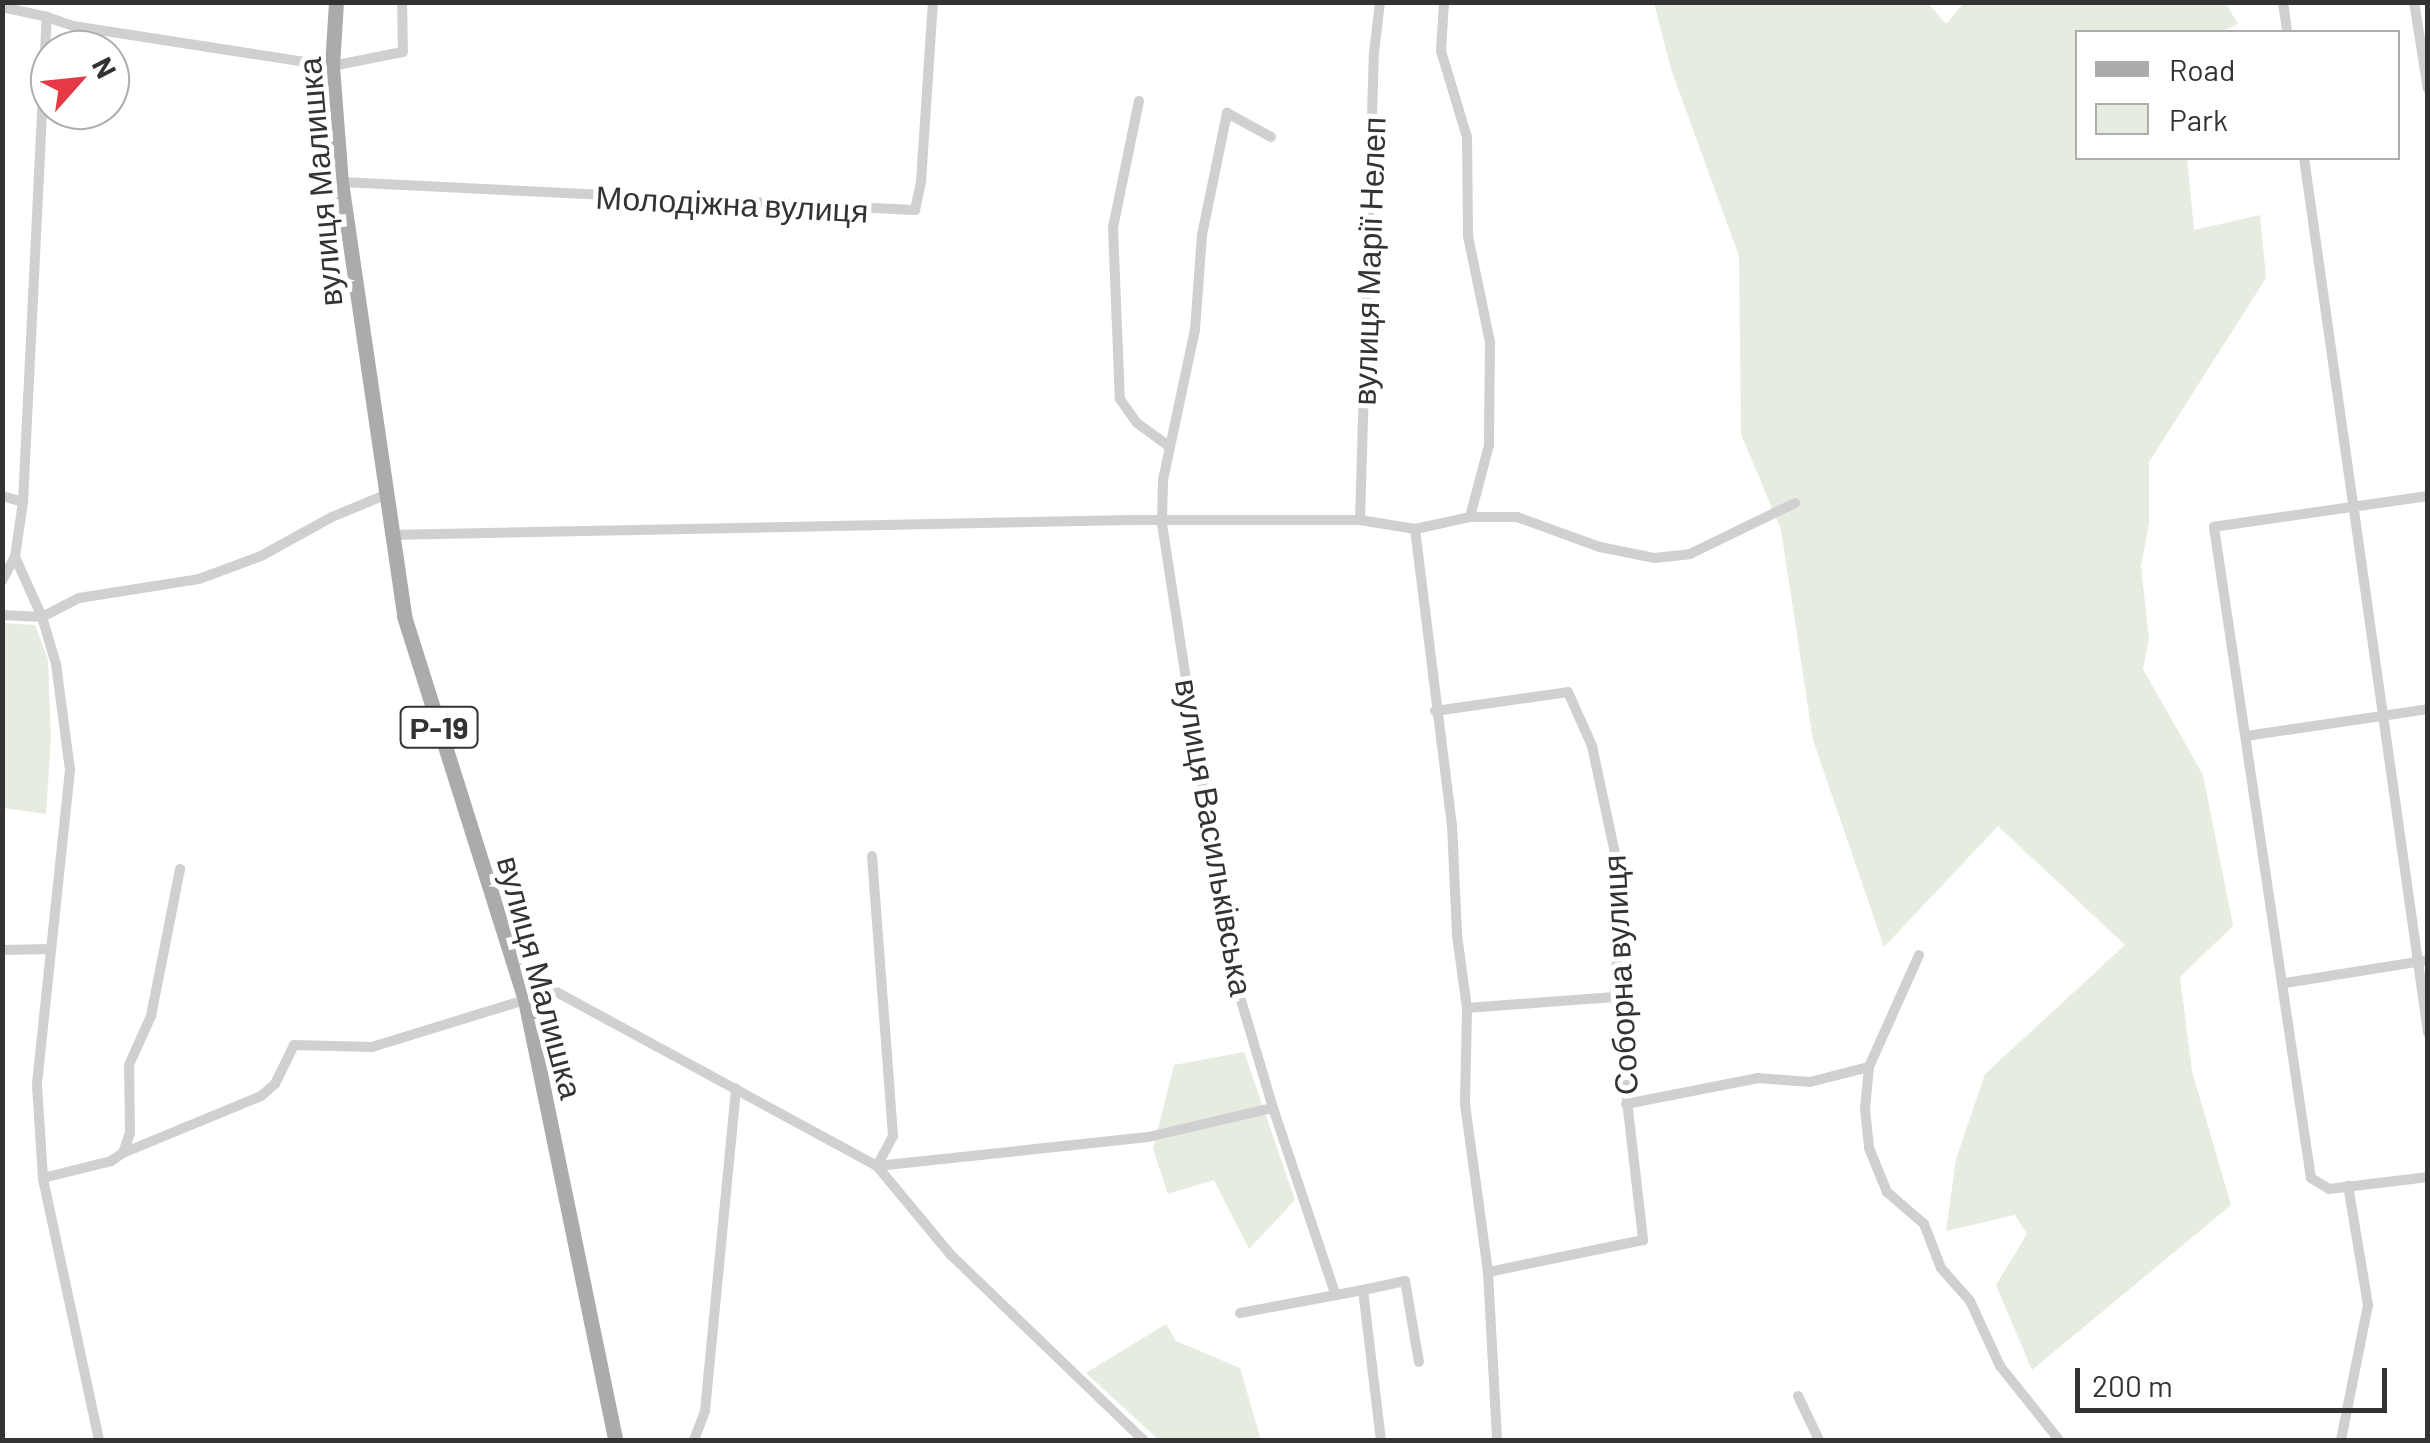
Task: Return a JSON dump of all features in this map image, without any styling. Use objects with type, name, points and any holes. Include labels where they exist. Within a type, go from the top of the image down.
[{"type":"main road","name":"вулиця Малишка","points":[[336,2],[332,66],[340,182],[404,616],[525,1000],[615,1440]]},
{"type":"street","points":[[2,7],[73,26],[332,66],[402,52],[402,2]]},
{"type":"street","name":"Молодіжна вулиця","points":[[340,182],[915,210],[921,182],[933,2]]},
{"type":"street","name":"вулиця Марії Нелеп","points":[[1360,520],[1374,53],[1380,2]]},
{"type":"street","points":[[1444,2],[1441,51],[1467,137],[1468,236],[1490,342],[1490,444],[1470,517]]},
{"type":"street","points":[[2283,2],[2287,30]]},
{"type":"street","points":[[2414,2],[2428,89]]},
{"type":"street","points":[[2,582],[14,557],[23,502],[47,18]]},
{"type":"street","points":[[1139,101],[1113,228],[1120,400],[1137,423],[1170,447]]},
{"type":"street","name":"вулиця Васильківська","points":[[1272,137],[1227,113],[1202,235],[1195,330],[1170,447],[1162,522],[1230,963],[1335,1293]]},
{"type":"street","points":[[2304,160],[2381,716],[2422,961],[2428,1033]]},
{"type":"street","points":[[2,615],[42,617],[78,598],[200,579],[262,556],[332,517],[385,494]]},
{"type":"street","points":[[2,496],[23,502]]},
{"type":"street","points":[[2428,496],[2214,527],[2285,983],[2311,1178],[2329,1189],[2428,1177]]},
{"type":"street","points":[[390,535],[1360,520],[1414,529],[1470,517],[1518,517],[1600,547],[1654,558],[1690,554],[1795,502]]},
{"type":"street","points":[[1414,529],[1452,824],[1458,935],[1467,1008],[1465,1104],[1488,1272],[1498,1440]]},
{"type":"street","points":[[14,557],[42,617],[56,664],[70,770],[37,1084],[43,1178],[96,1438]]},
{"type":"street","name":"Соборна вулиця","points":[[1435,711],[1568,692],[1592,746],[1621,880],[1614,997],[1643,1240],[1488,1272]]},
{"type":"street","points":[[2246,736],[2428,709]]},
{"type":"street","points":[[872,856],[893,1136],[878,1166]]},
{"type":"street","points":[[123,1153],[130,1134],[129,1066],[151,1016],[180,869]]},
{"type":"street","points":[[2,950],[51,949]]},
{"type":"street","points":[[1919,955],[1869,1067],[1865,1109],[1869,1148],[1888,1192],[1924,1224],[1941,1268],[1970,1301],[2000,1366],[2058,1440]]},
{"type":"street","points":[[2285,983],[2422,961]]},
{"type":"street","points":[[516,969],[878,1166],[951,1254],[1143,1440]]},
{"type":"street","points":[[1467,1008],[1614,997]]},
{"type":"street","points":[[43,1178],[112,1161],[261,1096],[275,1084],[294,1045],[372,1047],[525,1000]]},
{"type":"street","points":[[1626,1104],[1758,1078],[1810,1082],[1869,1067]]},
{"type":"street","points":[[694,1440],[705,1410],[736,1088]]},
{"type":"street","points":[[878,1166],[1148,1137],[1273,1108]]},
{"type":"street","points":[[2341,1440],[2368,1305],[2348,1186]]},
{"type":"street","points":[[1240,1314],[1405,1281],[1420,1362]]},
{"type":"street","points":[[1363,1290],[1381,1440]]},
{"type":"street","points":[[1798,1396],[1819,1440]]},
{"type":"green space","points":[[2225,2],[2238,24],[2224,30],[2075,30],[2075,160],[2187,160],[2194,230],[2260,215],[2266,278],[2149,462],[2149,523],[2141,566],[2149,639],[2143,669],[2203,775],[2233,926],[2180,977],[2192,1071],[2231,1205],[2032,1370],[1996,1285],[2027,1234],[2015,1215],[1946,1231],[1956,1159],[1985,1074],[2125,945],[1998,826],[1884,947],[1813,740],[1781,530],[1741,434],[1739,256],[1671,69],[1654,3],[1928,3],[1946,24],[1964,3]]},
{"type":"green space","points":[[3,623],[35,625],[48,659],[51,738],[46,814],[3,808]]},
{"type":"green space","points":[[1244,1052],[1295,1200],[1249,1249],[1214,1180],[1168,1194],[1153,1149],[1174,1065]]},
{"type":"green space","points":[[1166,1324],[1176,1341],[1240,1368],[1261,1440],[1159,1440],[1086,1373]]}]
